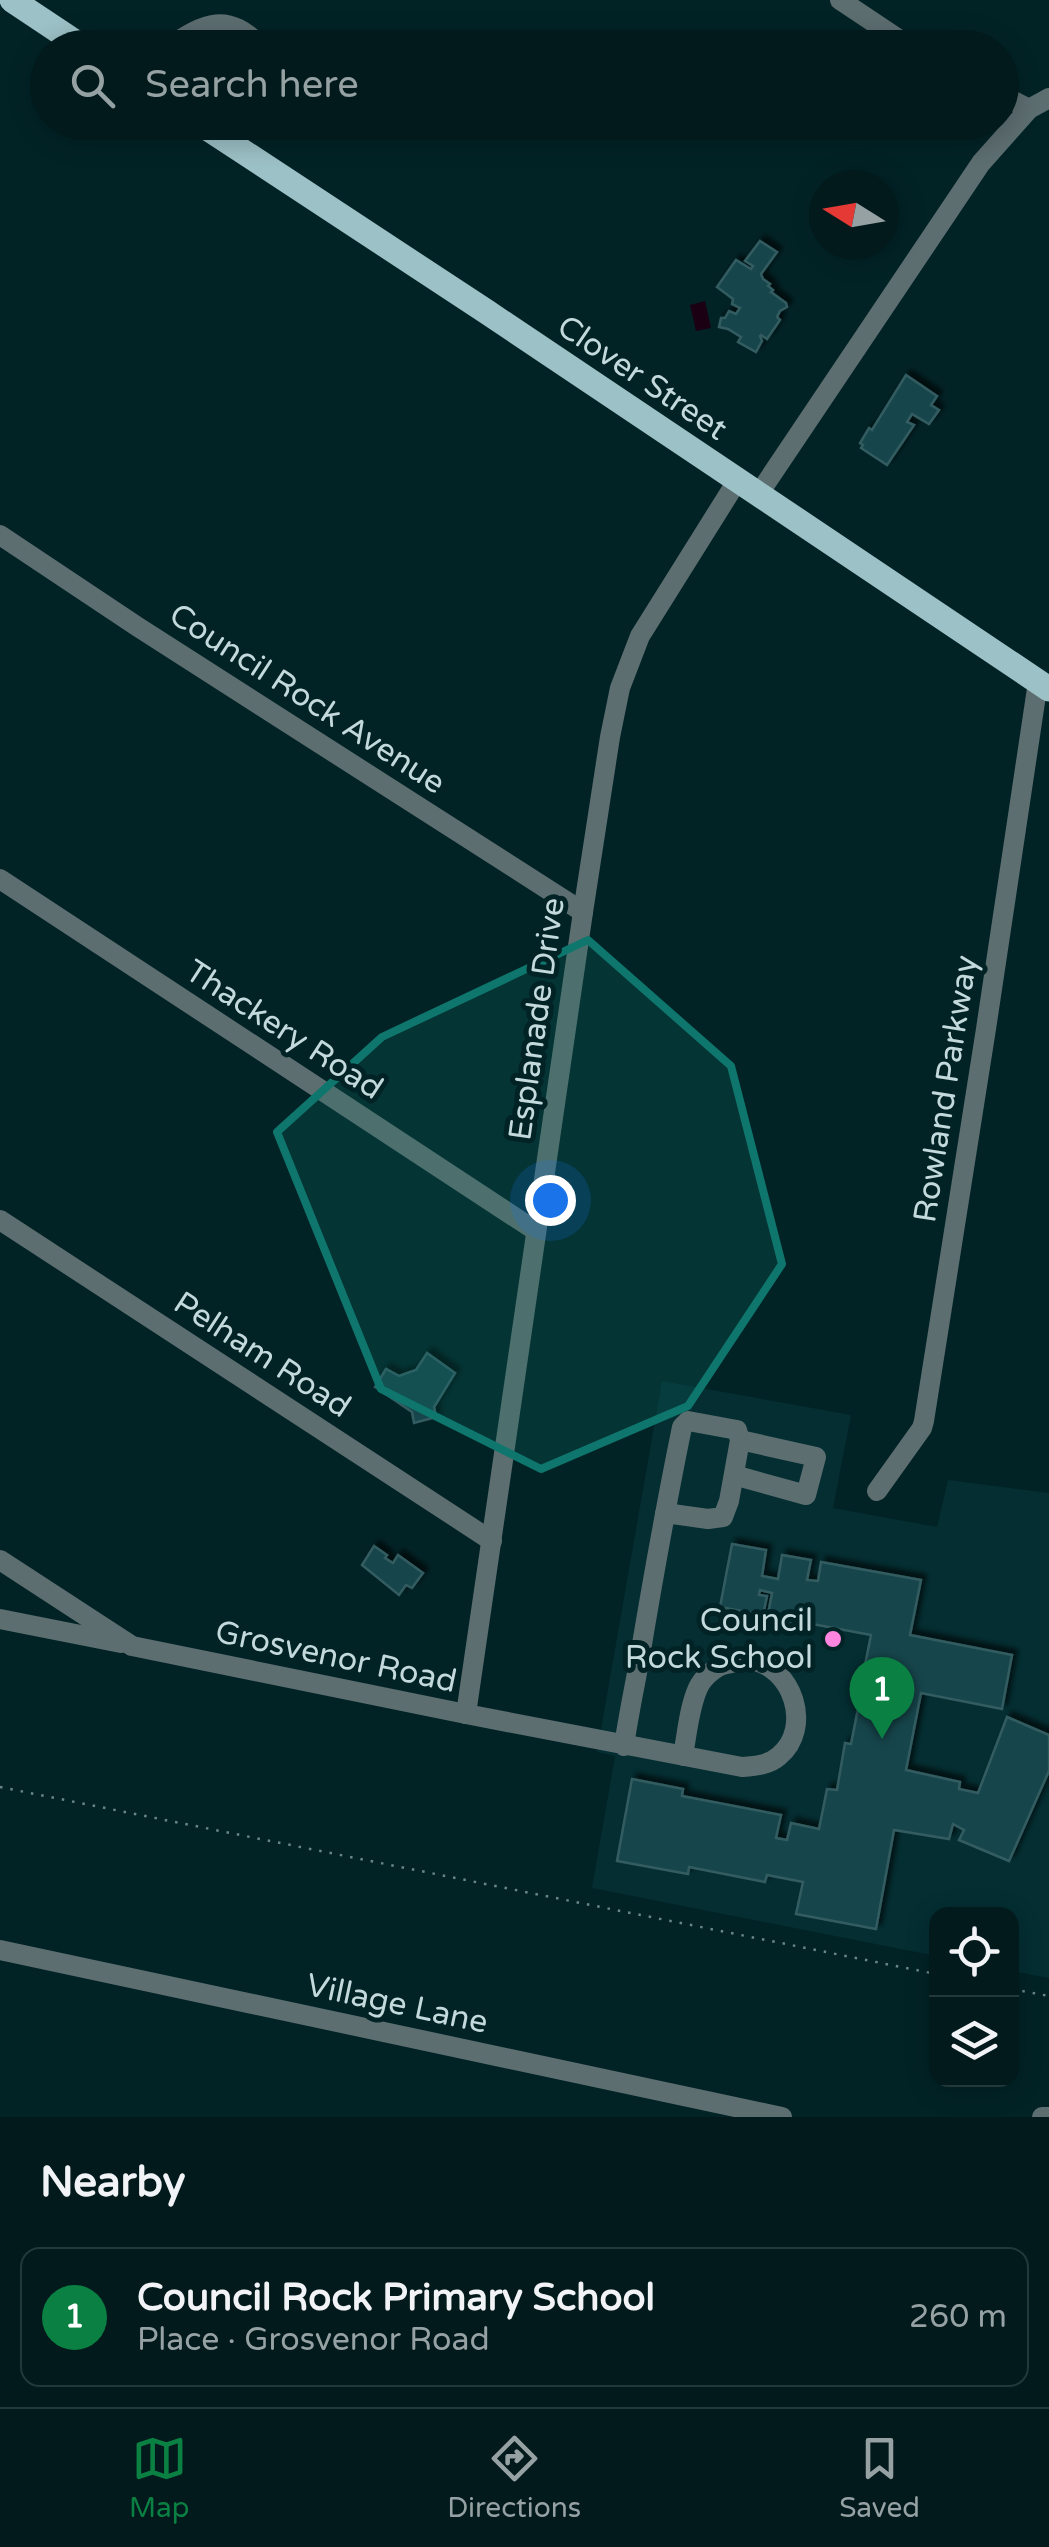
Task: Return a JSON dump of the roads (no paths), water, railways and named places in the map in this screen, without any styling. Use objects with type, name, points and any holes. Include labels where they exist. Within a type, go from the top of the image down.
[{"type":"main road","points":[[12,0],[57,30]]},
{"type":"main road","name":"Clover Street","points":[[244,140],[487,312],[1043,685]]},
{"type":"street","points":[[840,0],[885,30]]},
{"type":"street","points":[[198,30],[214,24],[232,24],[240,30]]},
{"type":"street","name":"Esplanade Drive","points":[[1019,120],[1049,98]]},
{"type":"street","points":[[1019,104],[1029,109]]},
{"type":"street","name":"Esplanade Drive","points":[[466,1714],[583,912],[620,688],[640,636],[981,162],[1001,140]]},
{"type":"street","name":"Council Rock Avenue","points":[[0,536],[583,912]]},
{"type":"street","name":"Rowland Parkway","points":[[877,1491],[924,1421],[1043,685]]},
{"type":"street","name":"Thackery Road","points":[[0,879],[536,1231]]},
{"type":"street","name":"Pelham Road","points":[[0,1220],[492,1541]]},
{"type":"street","points":[[624,1746],[665,1513],[682,1427],[688,1421],[736,1430],[740,1440],[723,1517],[708,1519],[665,1513]]},
{"type":"street","points":[[734,1475],[806,1495],[816,1457],[740,1440]]},
{"type":"street","name":"Grosvenor Road","points":[[0,1560],[132,1646],[742,1768],[762,1765],[779,1756],[792,1740],[798,1714],[790,1690],[772,1669],[748,1660],[719,1666],[699,1684],[683,1756]]},
{"type":"street","points":[[0,1619],[132,1646]]},
{"type":"street","name":"Village Lane","points":[[0,1950],[782,2117]]},
{"type":"place","name":"Council Rock School","points":[[833,1639]]},
{"type":"place","name":"Council Rock Primary School","points":[[882,1739]]}]
